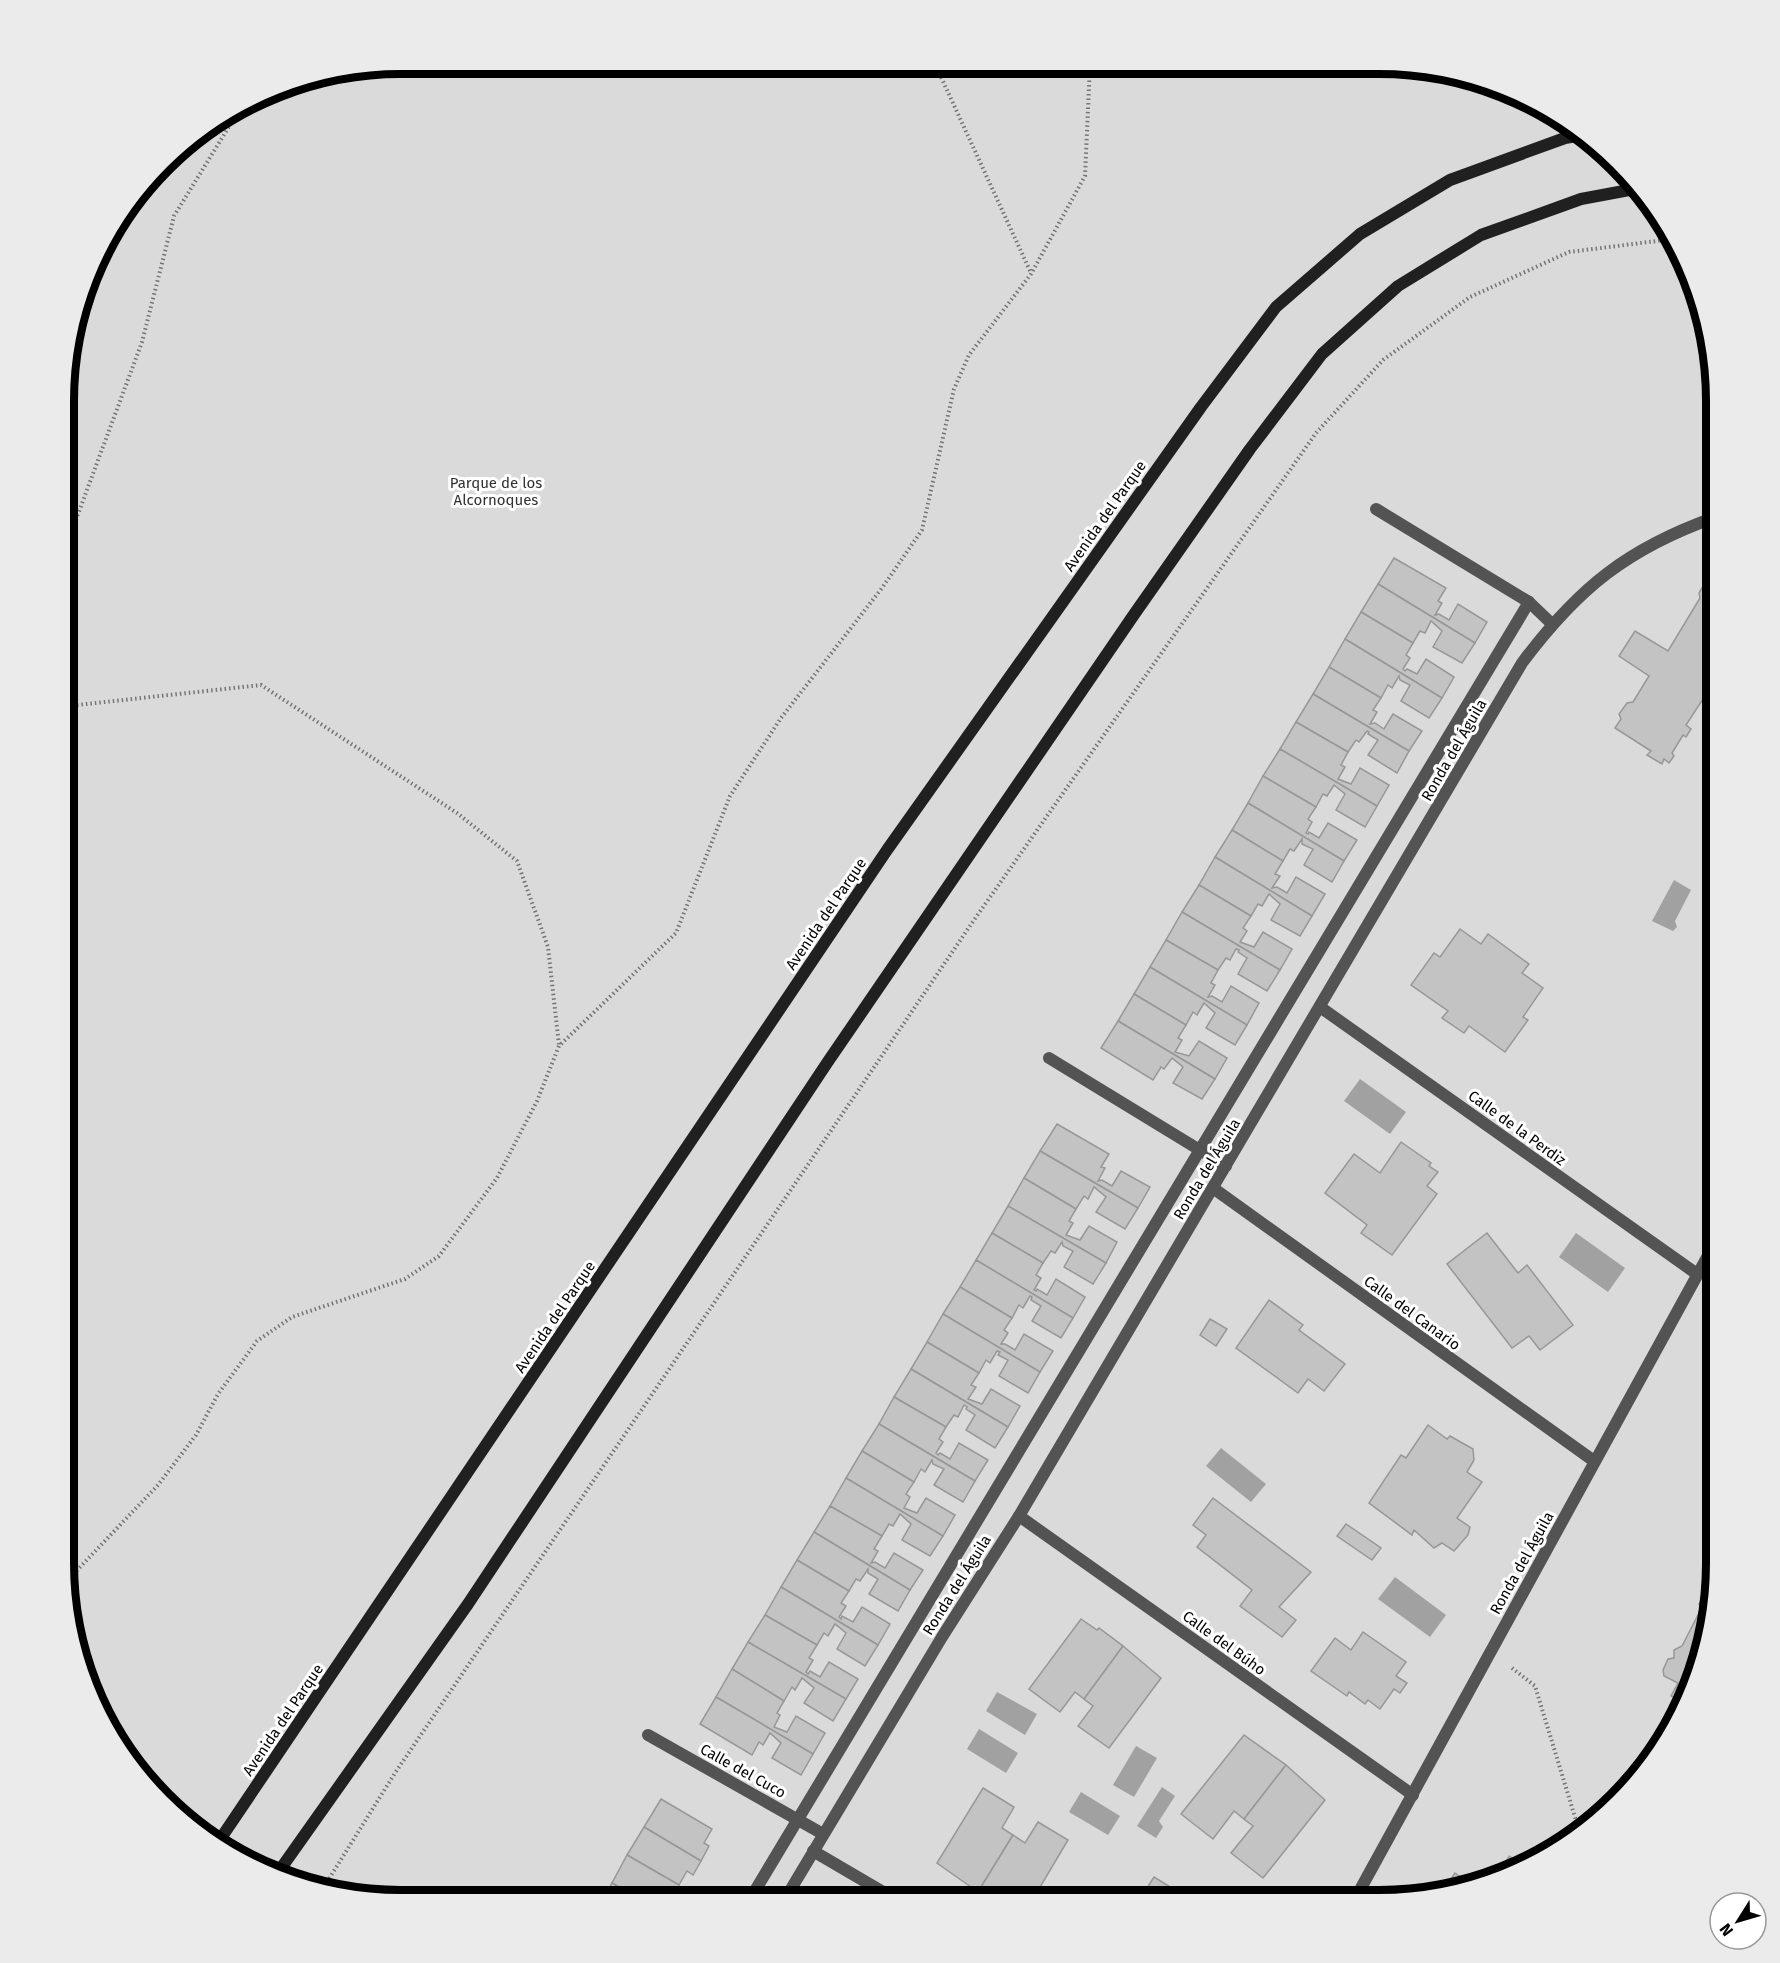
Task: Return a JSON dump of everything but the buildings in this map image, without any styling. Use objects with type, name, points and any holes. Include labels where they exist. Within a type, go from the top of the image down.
[{"type":"street","name":"Avenida del Parque","points":[[223,1836],[888,850],[1201,407],[1276,307],[1360,234],[1450,180],[1573,137]]},
{"type":"street","points":[[282,1867],[468,1604],[827,1063],[1126,626],[1250,448],[1322,354],[1398,286],[1481,235],[1581,199],[1629,190]]},
{"type":"street","points":[[1376,509],[1529,602],[1551,624]]},
{"type":"street","name":"Ronda del Águila","points":[[790,1890],[1018,1516],[1522,663],[1551,624],[1602,575],[1671,533],[1706,521]]},
{"type":"street","points":[[755,1890],[1529,602]]},
{"type":"street","name":"Calle de la Perdiz","points":[[1320,1006],[1697,1274]]},
{"type":"street","points":[[1049,1058],[1226,1166]]},
{"type":"street","name":"Calle del Canario","points":[[1213,1188],[1594,1461]]},
{"type":"street","name":"Ronda del Águila","points":[[1359,1890],[1706,1258]]},
{"type":"street","name":"Calle del Búho","points":[[1018,1516],[1413,1795]]},
{"type":"street","name":"Calle del Cuco","points":[[648,1735],[824,1834]]},
{"type":"street","points":[[813,1851],[880,1890]]},
{"type":"path","points":[[941,74],[1031,274]]},
{"type":"path","points":[[74,1574],[158,1485],[196,1435],[218,1394],[257,1341],[292,1317],[405,1279],[439,1256],[497,1178],[537,1101],[559,1046],[676,933],[730,796],[781,718],[882,588],[922,530],[958,380],[969,355],[1031,274],[1085,176],[1090,74]]},
{"type":"path","points":[[73,528],[142,342],[174,216],[233,119]]},
{"type":"path","points":[[328,1881],[402,1763],[974,920],[1316,433],[1383,360],[1470,297],[1569,252],[1665,240]]},
{"type":"path","points":[[73,705],[261,686],[457,813],[517,861],[548,947],[559,1046]]},
{"type":"path","points":[[1490,1652],[1535,1686],[1577,1823]]},
{"type":"green space","name":"Parque de los Alcornoques","points":[[379,74],[1401,74],[1423,76],[1485,91],[1543,117],[1579,141],[1611,169],[1639,201],[1663,237],[1682,275],[1700,336],[1706,379],[1706,1584],[1700,1627],[1689,1668],[1663,1726],[1639,1762],[1611,1794],[1579,1822],[1543,1846],[1505,1865],[1444,1883],[1401,1889],[400,1890],[336,1883],[295,1872],[256,1856],[201,1822],[169,1794],[141,1762],[117,1726],[91,1668],[76,1606],[73,1563],[73,400],[76,357],[91,295],[107,256],[141,201],[169,169],[201,141],[237,117],[275,98],[336,80]]},
{"type":"shaded area","points":[[1674,880],[1691,890],[1675,921],[1677,927],[1673,931],[1652,921]]},
{"type":"shaded area","points":[[1360,1079],[1406,1112],[1390,1134],[1344,1101]]},
{"type":"shaded area","points":[[1576,1233],[1625,1268],[1608,1292],[1559,1257]]},
{"type":"shaded area","points":[[1221,1448],[1266,1484],[1251,1502],[1206,1466]]},
{"type":"shaded area","points":[[1395,1577],[1446,1615],[1430,1637],[1378,1599]]},
{"type":"shaded area","points":[[997,1692],[1037,1714],[1025,1735],[986,1711]]},
{"type":"shaded area","points":[[979,1729],[1018,1753],[1006,1773],[967,1749]]},
{"type":"shaded area","points":[[1136,1746],[1157,1758],[1134,1797],[1113,1785]]},
{"type":"shaded area","points":[[1162,1787],[1175,1796],[1159,1821],[1163,1827],[1156,1838],[1137,1826]]},
{"type":"shaded area","points":[[1081,1792],[1120,1816],[1108,1835],[1069,1812]]},
{"type":"shaded area","points":[[1509,1855],[1515,1859],[1514,1861],[1501,1866]]}]
